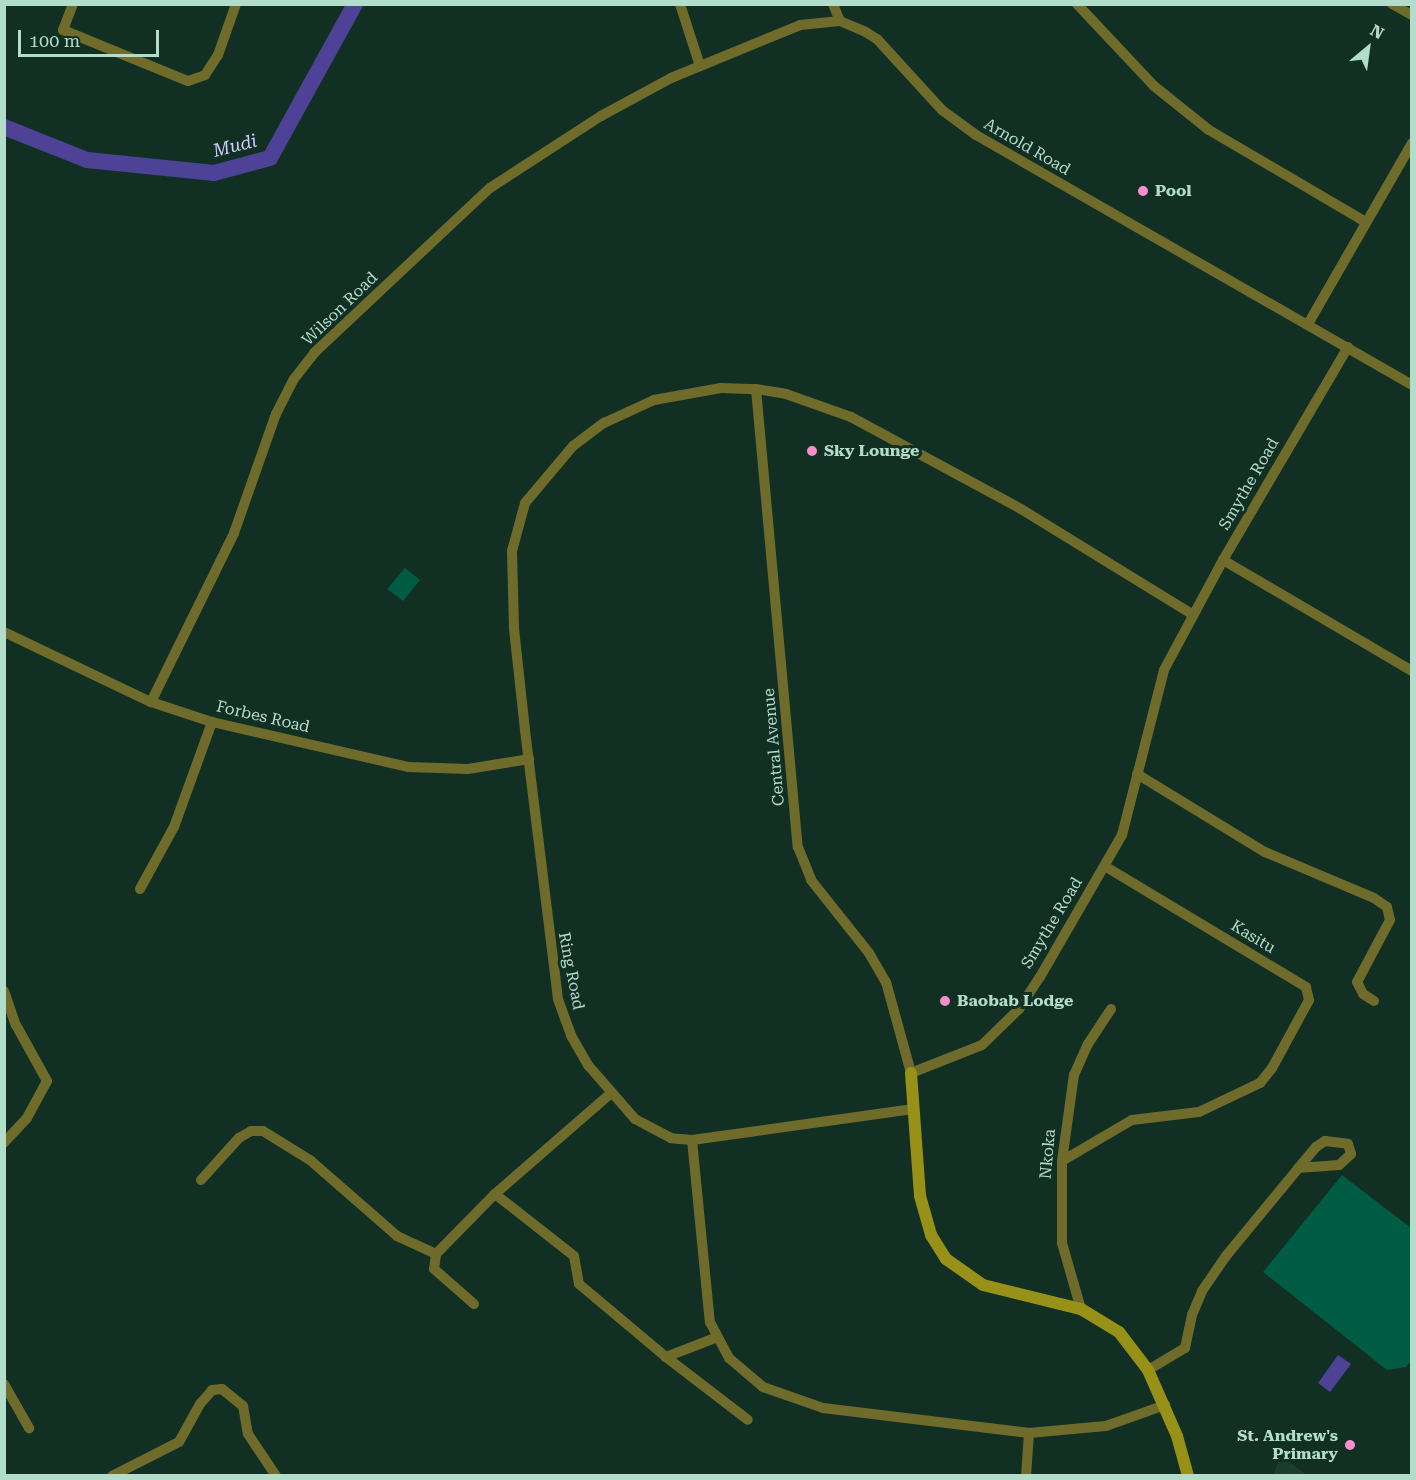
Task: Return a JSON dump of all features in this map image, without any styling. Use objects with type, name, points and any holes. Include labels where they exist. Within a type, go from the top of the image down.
[{"type":"street","points":[[73,4],[63,30],[188,81],[206,75],[218,55],[236,4]]},
{"type":"street","points":[[681,4],[700,66],[800,25],[840,21],[833,4]]},
{"type":"street","points":[[1077,4],[1154,86],[1209,130],[1364,221]]},
{"type":"street","points":[[1392,4],[1412,15]]},
{"type":"street","name":"Arnold Road","points":[[840,21],[877,39],[942,110],[976,135],[1190,261],[1348,347]]},
{"type":"street","name":"Wilson Road","points":[[151,702],[234,533],[276,414],[294,379],[314,353],[490,188],[601,117],[700,66]]},
{"type":"street","points":[[1308,324],[1364,221],[1412,143]]},
{"type":"street","points":[[1348,347],[1412,385]]},
{"type":"street","name":"Smythe Road","points":[[911,1073],[966,1054],[1004,1025],[1040,977],[1122,835],[1164,670],[1223,560],[1348,347]]},
{"type":"street","name":"Ring Road","points":[[913,1108],[692,1140],[671,1138],[654,1131],[610,1094],[570,1035],[558,999],[514,628],[512,551],[525,503],[573,446],[604,423],[654,400],[721,388],[756,389],[786,394],[851,417],[1021,509],[1193,615]]},
{"type":"street","name":"Central Avenue","points":[[756,389],[798,847],[811,880],[869,953],[886,982],[911,1073]]},
{"type":"street","points":[[1223,560],[1412,671]]},
{"type":"street","name":"Forbes Road","points":[[4,632],[151,702],[212,722],[409,767],[468,769],[529,759]]},
{"type":"street","points":[[140,890],[174,827],[212,722]]},
{"type":"street","points":[[1137,774],[1265,852],[1374,898],[1387,907],[1390,920],[1357,982],[1363,994],[1374,1001]]},
{"type":"street","name":"Kasitu","points":[[1062,1161],[1132,1120],[1209,1108],[1260,1083],[1272,1068],[1309,1000],[1306,987],[1105,866]]},
{"type":"street","points":[[4,991],[16,1025],[47,1081],[27,1118],[5,1143]]},
{"type":"street","name":"Nkoka","points":[[1081,1310],[1062,1243],[1062,1161],[1074,1075],[1088,1044],[1111,1009]]},
{"type":"street","points":[[911,1073],[920,1196],[931,1235],[946,1259],[965,1276],[1001,1292],[1081,1310],[1119,1332],[1148,1371],[1165,1405],[1188,1476]]},
{"type":"street","points":[[474,1304],[434,1269],[436,1254],[495,1194],[610,1094]]},
{"type":"street","points":[[201,1180],[239,1138],[251,1131],[263,1131],[310,1160],[397,1236],[436,1254]]},
{"type":"street","points":[[692,1140],[705,1296],[716,1338],[746,1376],[791,1398],[823,1408],[1029,1433],[1106,1426],[1165,1405]]},
{"type":"street","points":[[1148,1371],[1185,1348],[1191,1315],[1202,1291],[1298,1168]]},
{"type":"street","points":[[495,1194],[574,1256],[579,1284],[666,1357],[748,1420]]},
{"type":"street","points":[[666,1357],[716,1338]]},
{"type":"street","points":[[4,1384],[29,1428]]},
{"type":"street","points":[[112,1476],[179,1442],[200,1404],[212,1390],[222,1389],[243,1406],[248,1434],[276,1476]]},
{"type":"street","points":[[1026,1476],[1029,1433]]},
{"type":"shaded area","points":[[1338,1355],[1351,1364],[1330,1392],[1318,1383]]},
{"type":"shaded area","points":[[1281,1456],[1307,1475],[1273,1475]]},
{"type":"green space","points":[[405,568],[420,580],[403,601],[387,589]]},
{"type":"green space","points":[[1342,1175],[1411,1228],[1412,1360],[1406,1367],[1387,1370],[1263,1272]]},
{"type":"waterway","name":"Mudi","points":[[4,127],[87,160],[214,173],[270,158],[355,4]]},
{"type":"place","name":"Pool","points":[[1143,191]]},
{"type":"place","name":"Sky Lounge","points":[[812,451]]},
{"type":"place","name":"Baobab Lodge","points":[[945,1001]]},
{"type":"place","name":"St. Andrew's Primary","points":[[1350,1445]]}]
